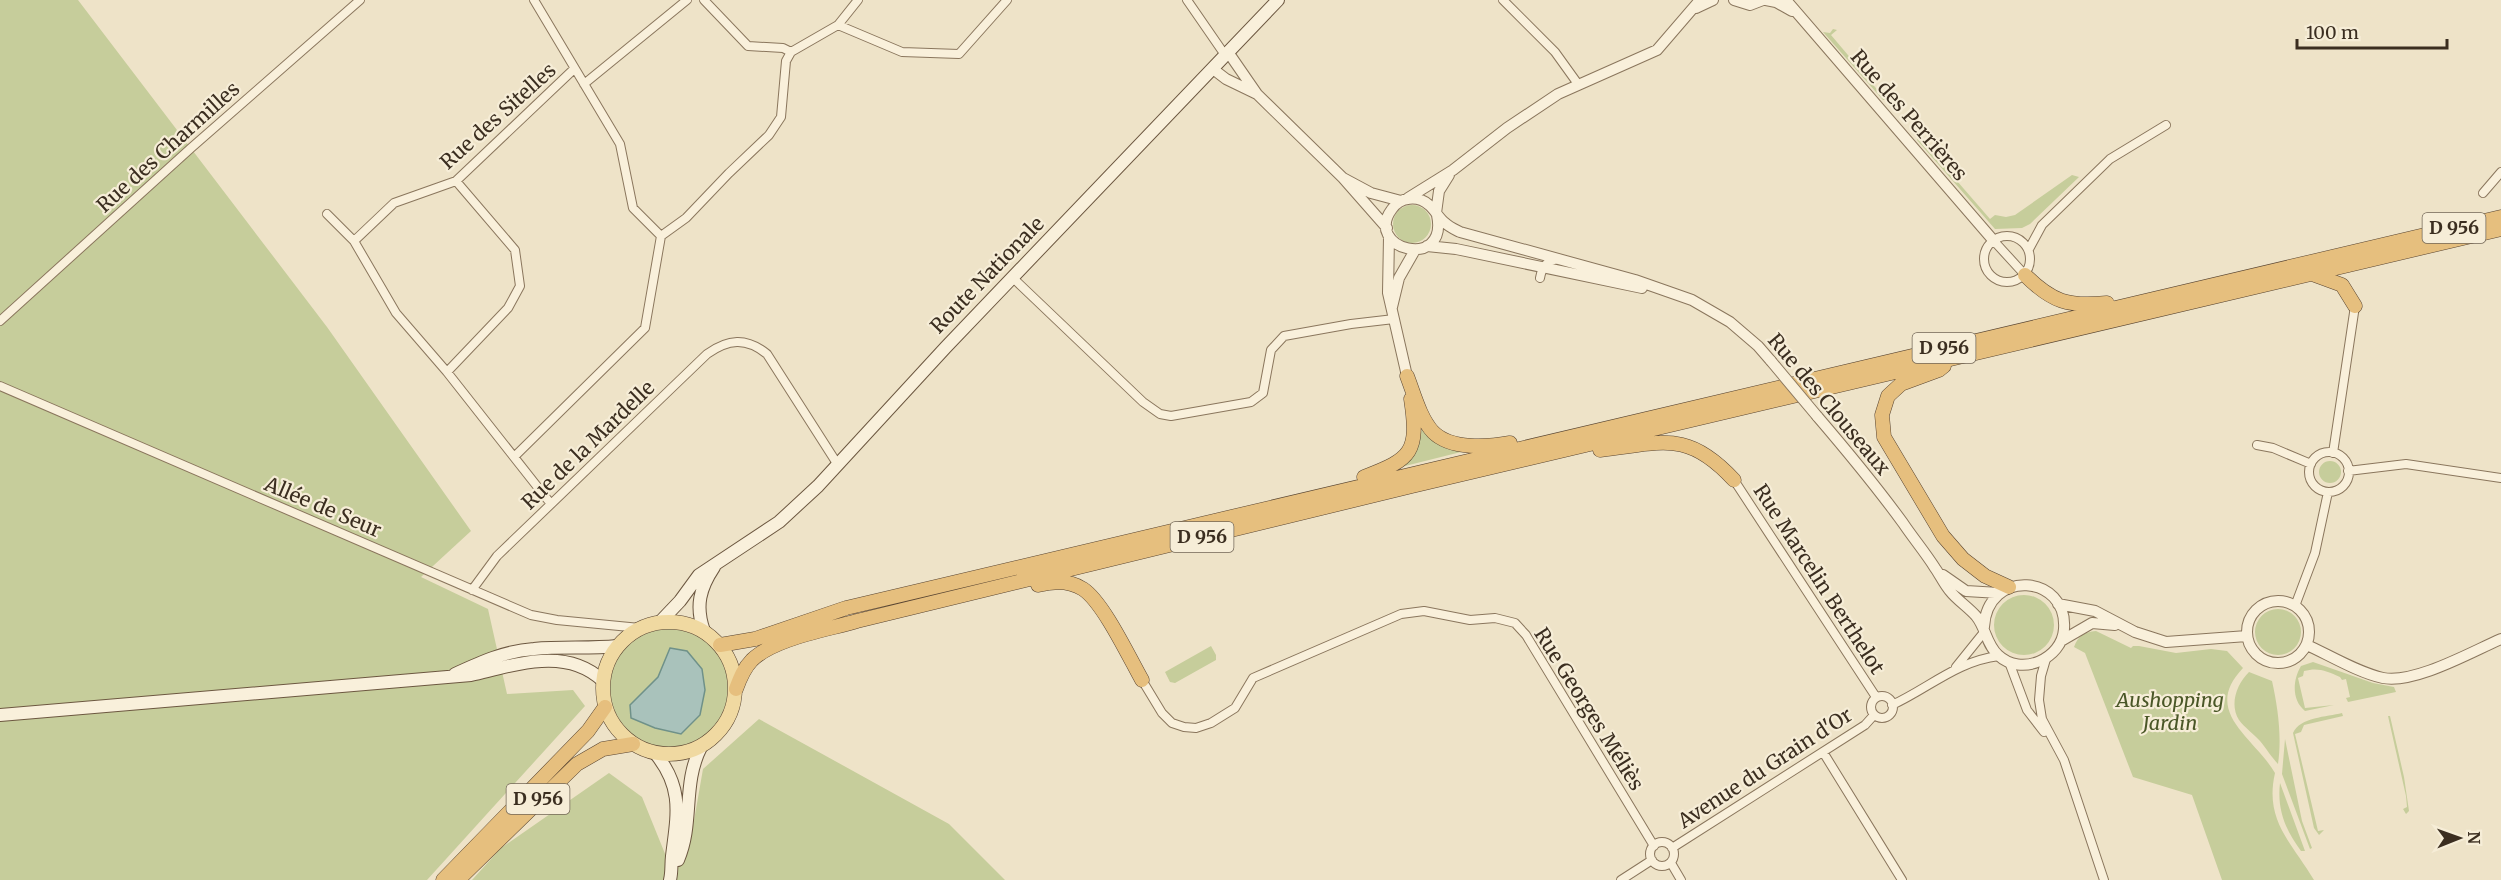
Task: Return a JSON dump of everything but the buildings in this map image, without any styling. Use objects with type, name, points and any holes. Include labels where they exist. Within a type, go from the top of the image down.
[{"type":"highway","name":"D 956","points":[[720,645],[754,639],[846,608],[2501,217]]},
{"type":"highway","name":"D 956","points":[[736,689],[745,668],[753,659],[782,643],[857,621],[1526,459],[2501,229]]},
{"type":"highway","points":[[2312,274],[2342,285],[2355,306]]},
{"type":"highway","points":[[2025,275],[2041,291],[2069,304],[2098,304],[2174,294]]},
{"type":"highway","name":"D 956","points":[[1954,358],[1939,370],[1901,384],[1888,396],[1882,415],[1884,437],[1943,536],[1963,559],[2004,590]]},
{"type":"highway","name":"D 956","points":[[1407,376],[1427,424],[1434,433],[1458,444],[1498,445],[1634,422]]},
{"type":"highway","name":"D 956","points":[[1327,494],[1398,464],[1407,454],[1413,445],[1414,436],[1407,376]]},
{"type":"highway","name":"D 956","points":[[1526,459],[1656,443],[1680,443],[1702,452],[1719,463],[1734,480]]},
{"type":"highway","points":[[992,587],[1012,590],[1052,582],[1068,582],[1083,589],[1096,601],[1142,680]]},
{"type":"highway","name":"D 956","points":[[443,880],[588,730],[605,707]]},
{"type":"highway","name":"D 956","points":[[458,880],[576,764],[603,749],[633,744]]},
{"type":"main road","name":"Route Nationale","points":[[660,622],[680,601],[699,575],[778,522],[838,465],[946,346],[1278,0]]},
{"type":"main road","points":[[704,631],[699,617],[700,593],[715,565]]},
{"type":"main road","points":[[660,622],[690,624],[704,631],[720,645],[730,660],[736,689],[734,705],[729,718],[712,739],[701,747],[678,754],[655,753],[633,744],[621,734],[605,707],[603,681],[609,660],[617,646],[640,628],[660,622]]},
{"type":"main road","points":[[452,676],[488,659],[516,651],[617,646]]},
{"type":"main road","points":[[0,716],[471,675],[519,662],[558,661],[588,669],[603,681]]},
{"type":"main road","points":[[671,876],[684,843],[689,777],[693,762],[701,747]]},
{"type":"main road","points":[[655,753],[672,778],[677,799],[671,876]]},
{"type":"street","name":"Rue des Charmilles","points":[[0,321],[191,148],[360,0]]},
{"type":"street","points":[[534,0],[620,144],[633,208],[661,236]]},
{"type":"street","points":[[584,84],[687,0]]},
{"type":"street","points":[[704,0],[748,46],[783,48],[791,52]]},
{"type":"street","points":[[514,457],[645,328],[661,236],[686,218],[770,135],[781,117],[786,61],[791,52],[838,25],[858,0]]},
{"type":"street","points":[[838,25],[902,52],[958,54],[1007,0]]},
{"type":"street","points":[[1186,0],[1257,94],[1343,178],[1400,247],[1415,250],[1427,246],[1437,232],[1436,214],[1439,191],[1453,170]]},
{"type":"street","points":[[1503,0],[1555,52],[1578,84]]},
{"type":"street","points":[[1407,376],[1388,293],[1387,217],[1392,208],[1453,170],[1530,111],[1578,84],[1657,50],[1700,0]]},
{"type":"street","points":[[1693,10],[1713,0]]},
{"type":"street","points":[[1734,0],[1750,5],[1764,0]]},
{"type":"street","name":"Rue des Perrières","points":[[1764,0],[1776,2],[1797,14]]},
{"type":"street","name":"Rue des Perrières","points":[[1786,0],[1993,240]]},
{"type":"street","name":"Rue des Sitelles","points":[[354,241],[394,203],[456,181],[574,69]]},
{"type":"street","points":[[1213,69],[1226,79],[1257,94]]},
{"type":"street","points":[[2017,238],[2042,225],[2110,159],[2166,125]]},
{"type":"street","points":[[2482,193],[2501,172]]},
{"type":"street","points":[[1343,178],[1371,193],[1404,200],[1424,201],[1436,214]]},
{"type":"street","points":[[447,372],[508,308],[520,286],[515,250],[456,181]]},
{"type":"street","points":[[327,214],[354,241],[396,313],[447,372],[550,504]]},
{"type":"street","name":"Rue des Clouseaux","points":[[1436,214],[1450,227],[1460,232],[1556,264],[1672,293],[1692,300],[1730,322],[1758,346],[1818,416],[1889,504],[1947,589],[1984,629]]},
{"type":"street","points":[[2029,249],[2017,238],[2004,236],[1993,240],[1985,251],[1987,270],[1997,280],[2012,282],[2025,275],[2030,263],[2029,249],[2042,225]]},
{"type":"street","points":[[1993,240],[2025,275]]},
{"type":"street","name":"Rue des Clouseaux","points":[[1427,246],[1456,249],[1541,272],[1556,264]]},
{"type":"street","points":[[1392,314],[1399,278],[1415,250]]},
{"type":"street","points":[[1013,278],[1143,402],[1160,414],[1171,416],[1251,402],[1263,393],[1271,350],[1284,336],[1352,324],[1392,314]]},
{"type":"street","points":[[2333,453],[2355,306]]},
{"type":"street","name":"Rue de la Mardelle","points":[[472,590],[497,556],[707,354],[720,345],[739,341],[757,345],[767,354],[838,465]]},
{"type":"street","name":"Allée de Seur","points":[[0,386],[531,615],[574,622],[640,628]]},
{"type":"street","points":[[2257,445],[2273,448],[2311,464]]},
{"type":"street","points":[[2333,453],[2344,459],[2348,479],[2343,486],[2328,492],[2320,490],[2310,479],[2311,464],[2320,455],[2333,453]]},
{"type":"street","points":[[2348,471],[2406,464],[2501,478]]},
{"type":"street","name":"Rue Marcelin Berthelot","points":[[1734,480],[1876,697]]},
{"type":"street","points":[[2295,606],[2315,553],[2328,492]]},
{"type":"street","name":"Rue des Clouseaux","points":[[1934,567],[1956,586],[1966,591],[2004,590]]},
{"type":"street","points":[[1956,667],[1984,629],[1987,611],[2004,590],[2031,585],[2040,587],[2051,594],[2063,616],[2064,629],[2061,641],[2055,651],[2036,663],[2023,665],[2009,662],[1999,656],[1988,641],[1984,629]]},
{"type":"street","points":[[2279,601],[2295,606],[2302,611],[2307,621],[2309,635],[2307,645],[2294,660],[2282,664],[2260,659],[2251,650],[2247,636],[2249,619],[2256,609],[2265,603],[2279,601]]},
{"type":"street","points":[[2058,604],[2095,611],[2146,637],[2166,642],[2247,636]]},
{"type":"street","name":"Rue Georges Méliès","points":[[1142,680],[1162,713],[1172,723],[1196,728],[1211,723],[1235,708],[1253,678],[1401,614],[1424,611],[1470,620],[1495,618],[1515,622],[1526,635],[1654,846]]},
{"type":"street","points":[[2061,641],[2092,623],[2110,623],[2124,627]]},
{"type":"street","points":[[2307,645],[2371,674],[2395,679],[2418,674],[2501,639]]},
{"type":"street","points":[[1892,705],[1885,696],[1876,697],[1871,704],[1874,715],[1883,718],[1888,716],[1892,705],[1956,667],[1981,658],[1999,656]]},
{"type":"street","points":[[2046,658],[2041,676],[2039,700],[2042,719],[2064,760],[2104,880]]},
{"type":"street","points":[[2009,662],[2027,710],[2054,744]]},
{"type":"street","name":"Avenue du Grain d'Or","points":[[1672,848],[1865,725],[1874,715]]},
{"type":"street","points":[[1822,752],[1902,880]]},
{"type":"street","points":[[1671,863],[1659,865],[1652,860],[1654,846],[1661,843],[1672,848],[1674,853],[1671,863],[1681,880]]},
{"type":"street","points":[[1621,880],[1652,860]]},
{"type":"green space","points":[[0,0],[78,0],[327,327],[471,531],[421,577],[488,609],[507,694],[573,690],[585,706],[427,880],[0,880]]},
{"type":"green space","points":[[1833,29],[1837,30],[1831,35],[1886,100],[1883,100],[1823,32],[1830,33]]},
{"type":"green space","points":[[1918,136],[1990,219],[1995,215],[2006,217],[2015,215],[2072,175],[2079,177],[2030,224],[2022,228],[1995,229],[1917,140]]},
{"type":"green space","points":[[1412,205],[1426,210],[1431,224],[1426,238],[1412,243],[1398,238],[1393,224],[1398,210]]},
{"type":"green space","points":[[1422,429],[1473,449],[1401,467],[1419,441]]},
{"type":"green space","points":[[2330,461],[2338,464],[2341,472],[2338,480],[2330,483],[2322,480],[2319,472],[2322,464]]},
{"type":"green space","points":[[2024,595],[2041,600],[2049,608],[2054,625],[2049,642],[2041,650],[2024,655],[2007,650],[1999,642],[1994,625],[1999,608],[2007,600]]},
{"type":"green space","points":[[2278,609],[2294,616],[2301,632],[2294,648],[2278,655],[2262,648],[2255,632],[2262,616]]},
{"type":"green space","points":[[669,629],[691,634],[711,646],[723,666],[728,688],[723,710],[711,730],[691,742],[669,747],[647,742],[627,730],[615,710],[610,688],[615,666],[627,646],[647,634]]},
{"type":"green space","name":"Aushopping Jardin","points":[[2096,631],[2131,648],[2139,646],[2176,653],[2211,649],[2227,651],[2243,668],[2231,684],[2227,698],[2229,711],[2235,724],[2275,773],[2273,805],[2277,818],[2289,843],[2314,880],[2222,880],[2192,795],[2133,777],[2085,653],[2074,647],[2082,635]]},
{"type":"green space","points":[[1211,646],[1216,660],[1175,683],[1170,682],[1165,672]]},
{"type":"green space","points":[[2313,662],[2373,683],[2394,687],[2396,692],[2348,702],[2346,698],[2350,697],[2346,679],[2342,680],[2322,670],[2304,671],[2303,676],[2298,678],[2305,708],[2334,705],[2305,711],[2297,701],[2295,683],[2301,666]]},
{"type":"green space","points":[[2249,672],[2272,681],[2279,722],[2278,764],[2260,741],[2241,723],[2236,714],[2236,694],[2241,682]]},
{"type":"green space","points":[[2342,713],[2343,716],[2304,725],[2301,732],[2295,734],[2318,831],[2324,830],[2319,835],[2314,828],[2293,733],[2308,721]]},
{"type":"green space","points":[[2388,716],[2390,716],[2404,777],[2409,811],[2406,814],[2403,809],[2407,807],[2406,796]]},
{"type":"green space","points":[[759,719],[949,824],[1005,880],[472,880],[501,848],[609,773],[642,797],[672,871],[692,832],[703,769]]},
{"type":"green space","points":[[2285,739],[2302,821],[2312,848],[2310,849],[2282,774]]},
{"type":"green space","points":[[2280,783],[2305,851],[2301,851],[2295,843],[2283,819],[2279,793]]},
{"type":"water","points":[[670,648],[687,651],[702,669],[705,690],[700,715],[681,734],[655,728],[631,718],[630,705],[658,677]]}]
